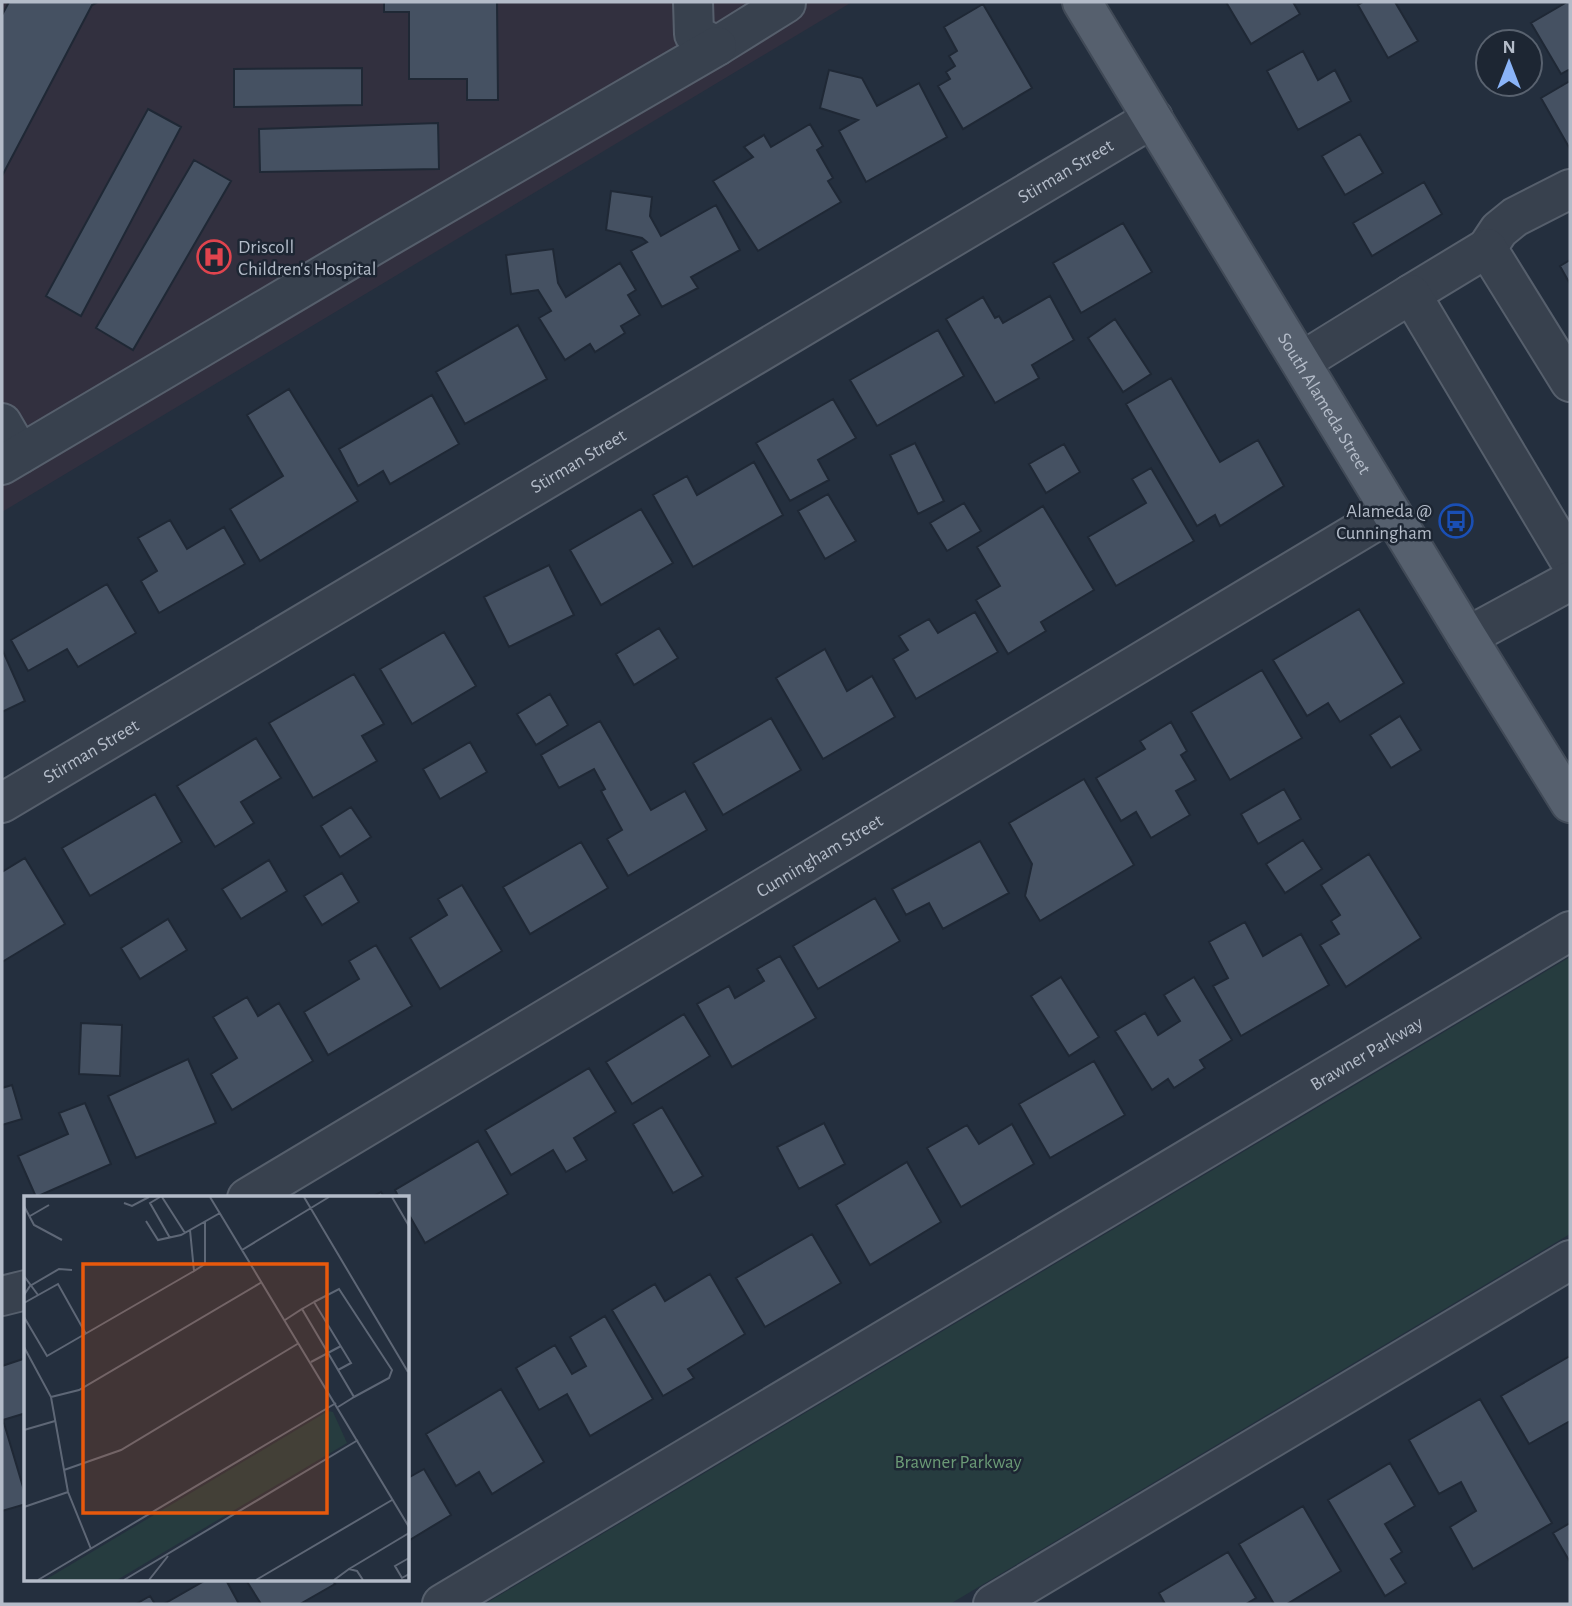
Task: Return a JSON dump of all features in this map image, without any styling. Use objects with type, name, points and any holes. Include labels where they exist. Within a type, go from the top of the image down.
[{"type":"main road","name":"South Alameda Street","points":[[1082,2],[1570,803]]},
{"type":"street","points":[[693,2],[694,34],[717,46]]},
{"type":"street","points":[[8,447],[398,231],[717,46],[786,2]]},
{"type":"street","name":"Stirman Street","points":[[2,803],[1153,118]]},
{"type":"street","points":[[1301,362],[1487,248],[1499,230],[1515,217],[1570,189]]},
{"type":"street","points":[[1487,248],[1570,382]]},
{"type":"street","points":[[1411,294],[1570,561]]},
{"type":"street","name":"Cunningham Street","points":[[250,1196],[1391,512]]},
{"type":"street","points":[[1467,637],[1570,581]]},
{"type":"street","name":"Brawner Parkway","points":[[442,1604],[1570,931]]},
{"type":"street","points":[[993,1604],[1570,1260]]},
{"type":"street","points":[[2,1296],[24,1290]]},
{"type":"shaded area","name":"Driscoll Children's Hospital","points":[[2,2],[852,2],[2,512]]},
{"type":"green space","name":"Brawner Parkway","points":[[1570,957],[1570,1234],[950,1604],[485,1604]]},
{"type":"building","points":[[9,2],[98,2],[92,5],[2,176],[2,15]]},
{"type":"building","points":[[384,2],[497,2],[498,100],[467,100],[467,79],[409,79],[409,12],[384,12]]},
{"type":"building","points":[[1226,2],[1293,2],[1300,14],[1251,44]]},
{"type":"building","points":[[1363,2],[1395,2],[1418,41],[1388,58],[1358,5]]},
{"type":"building","points":[[1570,2],[1570,69],[1561,74],[1544,45],[1544,28],[1534,28],[1531,23]]},
{"type":"building","points":[[983,4],[1032,88],[963,129],[938,86],[950,79],[946,72],[955,66],[949,56],[957,51],[944,27]]},
{"type":"building","points":[[1303,51],[1318,80],[1335,70],[1351,101],[1298,130],[1267,71]]},
{"type":"building","points":[[362,68],[362,105],[234,107],[234,69]]},
{"type":"building","points":[[829,70],[862,78],[877,106],[919,83],[947,137],[866,182],[839,131],[858,120],[820,108]]},
{"type":"building","points":[[1570,81],[1570,149],[1541,98]]},
{"type":"building","points":[[148,109],[181,127],[81,316],[46,296]]},
{"type":"building","points":[[438,123],[439,169],[260,172],[259,129]]},
{"type":"building","points":[[810,124],[823,146],[817,150],[833,178],[828,181],[841,202],[758,251],[713,181],[753,157],[744,147],[764,135],[771,147]]},
{"type":"building","points":[[1360,134],[1383,173],[1345,195],[1322,156]]},
{"type":"building","points":[[194,160],[231,181],[133,350],[96,328]]},
{"type":"building","points":[[1424,182],[1442,214],[1372,256],[1353,223]]},
{"type":"building","points":[[611,191],[652,197],[650,216],[661,236],[716,205],[740,250],[691,277],[698,288],[662,307],[631,251],[647,242],[642,238],[606,230]]},
{"type":"building","points":[[1123,223],[1152,272],[1081,313],[1053,263]]},
{"type":"building","points":[[553,249],[558,283],[566,297],[620,263],[636,290],[628,295],[640,315],[621,326],[625,333],[595,352],[590,344],[565,360],[539,318],[551,311],[538,290],[511,294],[506,255]]},
{"type":"building","points":[[1570,260],[1570,284],[1560,266]]},
{"type":"building","points":[[1050,296],[1074,340],[1032,365],[1039,378],[995,403],[946,319],[983,297],[995,318],[999,316],[1003,323]]},
{"type":"building","points":[[1115,319],[1151,374],[1123,392],[1088,338]]},
{"type":"building","points":[[518,325],[547,379],[465,424],[436,372]]},
{"type":"building","points":[[938,330],[964,376],[877,426],[850,380]]},
{"type":"building","points":[[1171,378],[1220,462],[1258,440],[1284,486],[1220,526],[1215,515],[1197,526],[1126,404]]},
{"type":"building","points":[[289,389],[358,501],[260,561],[230,509],[283,476],[247,415]]},
{"type":"building","points":[[432,395],[459,444],[390,484],[383,471],[358,486],[339,449]]},
{"type":"building","points":[[833,399],[856,438],[818,460],[829,480],[790,501],[756,443]]},
{"type":"building","points":[[915,443],[944,501],[918,514],[890,455]]},
{"type":"building","points":[[1064,444],[1080,472],[1046,493],[1029,464]]},
{"type":"building","points":[[754,462],[783,515],[693,567],[653,495],[687,476],[697,495]]},
{"type":"building","points":[[1151,468],[1194,541],[1116,586],[1088,537],[1146,503],[1132,479]]},
{"type":"building","points":[[828,494],[856,541],[825,559],[798,511]]},
{"type":"building","points":[[964,503],[981,531],[947,551],[930,523]]},
{"type":"building","points":[[1043,506],[1094,590],[1041,622],[1046,631],[1008,654],[976,600],[1000,586],[977,547]]},
{"type":"building","points":[[641,509],[673,563],[601,605],[570,550]]},
{"type":"building","points":[[170,520],[187,549],[224,527],[245,564],[159,613],[141,581],[157,571],[138,538]]},
{"type":"building","points":[[549,565],[574,615],[509,647],[484,597]]},
{"type":"building","points":[[107,584],[136,633],[78,667],[67,649],[28,671],[11,640]]},
{"type":"building","points":[[1359,609],[1404,683],[1340,722],[1328,703],[1307,716],[1273,660]]},
{"type":"building","points":[[975,612],[998,652],[916,699],[893,659],[908,650],[899,636],[929,619],[938,633]]},
{"type":"building","points":[[659,628],[678,658],[634,685],[616,654]]},
{"type":"building","points":[[444,632],[476,686],[412,724],[380,669]]},
{"type":"building","points":[[2,649],[25,701],[2,712]]},
{"type":"building","points":[[825,649],[847,691],[872,676],[895,717],[823,759],[776,678]]},
{"type":"building","points":[[1262,670],[1302,738],[1230,780],[1191,712]]},
{"type":"building","points":[[354,674],[384,724],[362,736],[377,761],[313,798],[269,723]]},
{"type":"building","points":[[550,694],[568,725],[536,745],[517,714]]},
{"type":"building","points":[[1400,716],[1421,750],[1391,768],[1370,735]]},
{"type":"building","points":[[771,718],[801,770],[723,815],[693,763]]},
{"type":"building","points":[[600,721],[651,810],[685,791],[707,830],[628,876],[607,839],[622,830],[601,791],[605,789],[594,769],[559,788],[541,755]]},
{"type":"building","points":[[1171,722],[1187,751],[1181,755],[1196,780],[1176,791],[1190,815],[1151,838],[1136,812],[1121,821],[1096,778],[1145,749],[1140,741]]},
{"type":"building","points":[[256,738],[281,778],[241,802],[254,823],[215,847],[177,786]]},
{"type":"building","points":[[470,742],[487,772],[440,799],[423,769]]},
{"type":"building","points":[[1084,779],[1134,865],[1040,921],[1025,896],[1032,864],[1009,823]]},
{"type":"building","points":[[1284,789],[1301,819],[1258,844],[1241,814]]},
{"type":"building","points":[[155,794],[182,842],[90,896],[62,848]]},
{"type":"building","points":[[351,807],[371,837],[340,857],[321,826]]},
{"type":"building","points":[[1303,840],[1322,869],[1285,893],[1266,864]]},
{"type":"building","points":[[980,841],[1009,893],[943,929],[929,903],[906,915],[892,889]]},
{"type":"building","points":[[581,842],[608,888],[530,934],[503,887]]},
{"type":"building","points":[[1369,854],[1421,938],[1346,987],[1320,945],[1339,934],[1331,921],[1340,915],[1321,885]]},
{"type":"building","points":[[25,858],[65,924],[2,962],[2,872]]},
{"type":"building","points":[[269,860],[287,891],[241,919],[222,889]]},
{"type":"building","points":[[342,873],[359,902],[322,925],[304,896]]},
{"type":"building","points":[[462,885],[502,951],[440,989],[410,938],[447,915],[438,899]]},
{"type":"building","points":[[875,898],[900,941],[818,989],[793,946]]},
{"type":"building","points":[[168,919],[187,950],[140,979],[121,948]]},
{"type":"building","points":[[1245,922],[1263,956],[1301,934],[1329,985],[1241,1036],[1213,986],[1228,978],[1209,942]]},
{"type":"building","points":[[376,945],[412,1006],[328,1055],[304,1012],[359,979],[349,961]]},
{"type":"building","points":[[780,956],[816,1018],[732,1067],[697,1004],[729,986],[735,998],[764,981],[757,969]]},
{"type":"building","points":[[1061,977],[1099,1037],[1069,1056],[1031,996]]},
{"type":"building","points":[[1194,977],[1232,1040],[1200,1060],[1205,1068],[1174,1088],[1168,1079],[1152,1090],[1115,1031],[1145,1013],[1158,1035],[1180,1021],[1164,995]]},
{"type":"building","points":[[247,997],[258,1016],[279,1003],[313,1061],[232,1110],[211,1074],[237,1058],[213,1017]]},
{"type":"building","points":[[684,1014],[710,1056],[632,1104],[606,1062]]},
{"type":"building","points":[[81,1023],[122,1025],[120,1076],[79,1074]]},
{"type":"building","points":[[188,1059],[216,1123],[136,1158],[108,1096]]},
{"type":"building","points":[[1094,1061],[1125,1115],[1050,1158],[1019,1104]]},
{"type":"building","points":[[589,1068],[616,1112],[574,1138],[587,1160],[566,1172],[553,1150],[511,1175],[485,1130]]},
{"type":"building","points":[[12,1085],[22,1119],[2,1125],[2,1088]]},
{"type":"building","points":[[85,1103],[111,1164],[36,1196],[18,1156],[68,1134],[59,1113]]},
{"type":"building","points":[[662,1107],[703,1176],[673,1193],[633,1124]]},
{"type":"building","points":[[824,1123],[845,1164],[799,1189],[777,1147]]},
{"type":"building","points":[[1012,1124],[1034,1164],[961,1207],[927,1148],[967,1125],[979,1144]]},
{"type":"building","points":[[478,1141],[508,1194],[425,1243],[410,1217],[410,1196],[398,1196],[395,1190]]},
{"type":"building","points":[[907,1162],[941,1222],[870,1265],[836,1205]]},
{"type":"building","points":[[812,1234],[841,1283],[765,1327],[736,1278]]},
{"type":"building","points":[[710,1274],[745,1334],[688,1369],[694,1378],[663,1396],[612,1310],[655,1284],[665,1301]]},
{"type":"building","points":[[605,1316],[653,1399],[590,1436],[567,1394],[539,1410],[516,1368],[555,1345],[572,1374],[586,1366],[570,1337]]},
{"type":"building","points":[[1570,1356],[1570,1421],[1529,1444],[1501,1396]]},
{"type":"building","points":[[24,1359],[24,1414],[3,1420],[24,1490],[24,1505],[2,1511],[2,1366]]},
{"type":"building","points":[[501,1389],[544,1462],[492,1494],[479,1472],[456,1486],[426,1434]]},
{"type":"building","points":[[1480,1399],[1552,1523],[1473,1569],[1450,1527],[1476,1511],[1461,1482],[1439,1494],[1409,1440]]},
{"type":"building","points":[[1390,1463],[1415,1506],[1385,1524],[1402,1552],[1391,1559],[1406,1583],[1385,1596],[1328,1500]]},
{"type":"building","points":[[424,1469],[451,1515],[410,1540],[410,1477]]},
{"type":"building","points":[[1303,1506],[1341,1571],[1287,1604],[1274,1604],[1239,1544]]},
{"type":"building","points":[[1570,1523],[1570,1562],[1553,1533]]},
{"type":"building","points":[[1228,1552],[1256,1598],[1246,1604],[1165,1604],[1159,1593]]},
{"type":"building","points":[[202,1582],[227,1582],[239,1604],[164,1604]]},
{"type":"building","points":[[247,1582],[335,1584],[300,1604],[261,1604]]},
{"type":"building","points":[[150,1596],[155,1604],[136,1604]]},
{"type":"place","name":"Driscoll Children's Hospital","points":[[214,257]]},
{"type":"place","name":"Alameda @ Cunningham","points":[[1456,521]]}]
